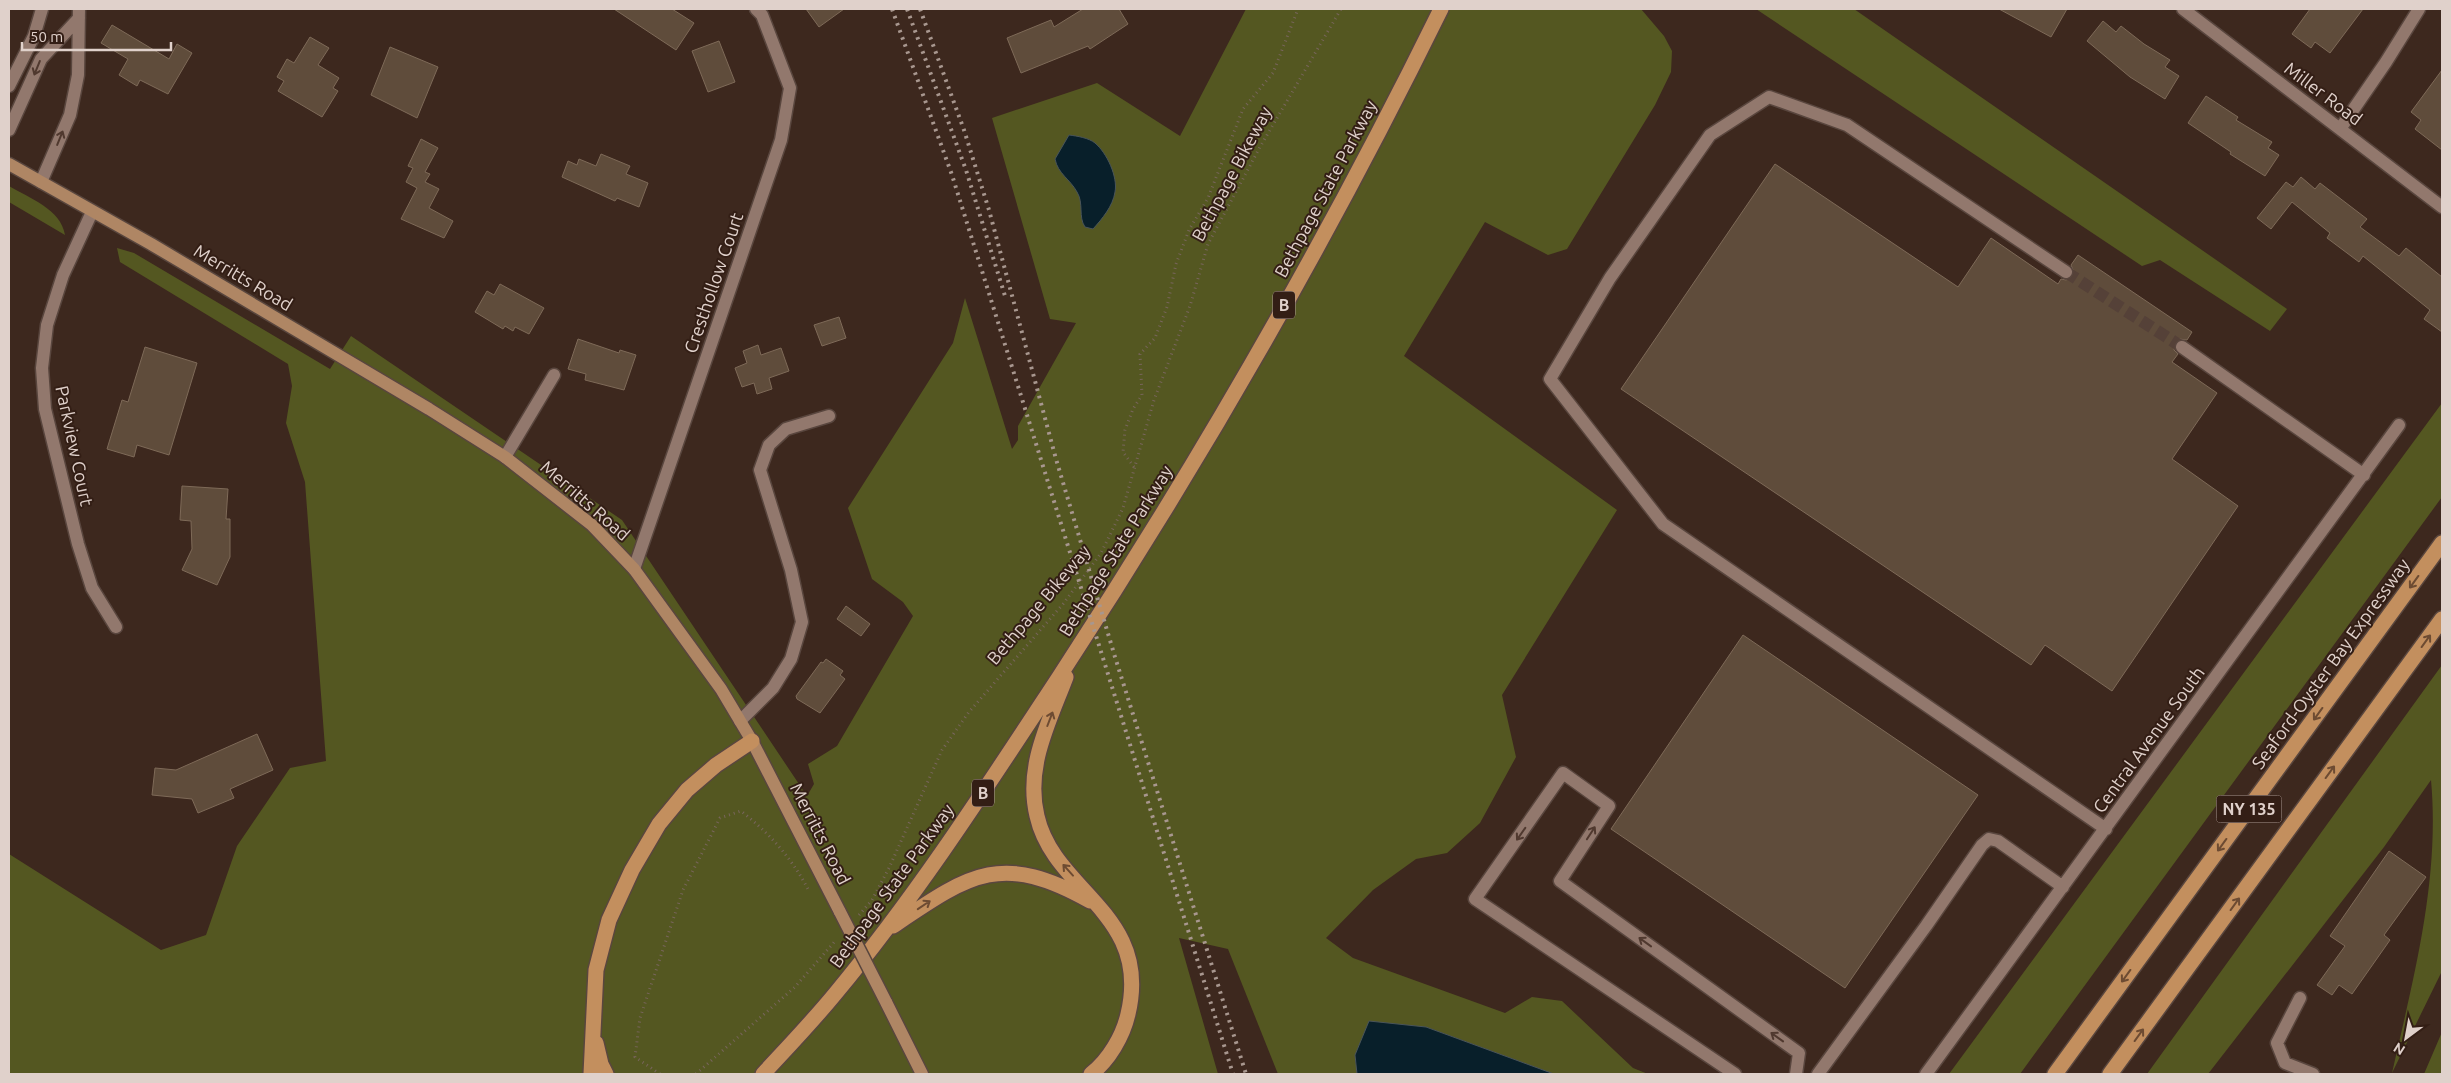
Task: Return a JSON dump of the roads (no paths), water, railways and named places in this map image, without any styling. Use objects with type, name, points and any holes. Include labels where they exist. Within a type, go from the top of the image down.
[{"type":"highway","name":"Bethpage State Parkway","points":[[763,1074],[834,996],[884,932],[954,836],[1077,650],[1159,519],[1285,304],[1361,166],[1441,9]]},
{"type":"highway","name":"Seaford-Oyster Bay Expressway","points":[[2055,1074],[2442,543]]},
{"type":"highway","name":"NY 135","points":[[2110,1074],[2442,619]]},
{"type":"highway","points":[[1077,650],[1040,747],[1033,783],[1037,818],[1051,849],[1100,907],[1118,932],[1127,957],[1132,988],[1126,1023],[1108,1056],[1091,1074]]},
{"type":"highway","points":[[591,1074],[596,970],[608,920],[632,870],[658,824],[687,790],[716,765],[752,740]]},
{"type":"highway","points":[[884,932],[948,889],[982,876],[1000,873],[1036,876],[1065,887],[1100,907]]},
{"type":"highway","points":[[592,1026],[601,1064],[606,1074]]},
{"type":"main road","name":"Merritts Road","points":[[9,164],[151,244],[413,399],[505,458],[592,525],[634,569],[721,689],[752,740],[922,1074]]},
{"type":"street","points":[[9,86],[34,36],[42,9]]},
{"type":"street","name":"Cresthollow Court","points":[[634,569],[781,140],[790,88],[762,15],[756,9]]},
{"type":"street","name":"Miller Road","points":[[2183,9],[2442,207]]},
{"type":"street","points":[[2340,128],[2386,62],[2419,9]]},
{"type":"street","points":[[9,130],[41,58],[79,14]]},
{"type":"street","points":[[41,182],[70,115],[78,75],[79,14]]},
{"type":"street","points":[[2066,272],[1847,124],[1769,97],[1710,135],[1610,278],[1550,379],[1663,524],[2106,829]]},
{"type":"street","name":"Parkview Court","points":[[92,212],[63,274],[47,324],[42,368],[45,409],[78,544],[92,588],[116,628]]},
{"type":"street","points":[[2182,348],[2364,475]]},
{"type":"street","points":[[505,458],[554,375]]},
{"type":"street","points":[[740,721],[773,688],[791,659],[802,622],[791,570],[760,470],[768,445],[786,430],[829,416]]},
{"type":"street","name":"Central Avenue South","points":[[1926,1074],[2399,425]]},
{"type":"street","points":[[1735,1074],[1475,899],[1563,773],[1609,806],[1560,881],[1799,1053],[1796,1074]]},
{"type":"street","points":[[1818,1074],[1926,926],[1982,845],[1989,839],[1998,841],[2064,887]]},
{"type":"street","points":[[2300,998],[2277,1043],[2285,1063],[2313,1074]]},
{"type":"water","points":[[1069,135],[1095,143],[1104,153],[1115,179],[1115,192],[1112,202],[1107,212],[1093,229],[1085,227],[1079,196],[1074,187],[1061,173],[1055,159]]},
{"type":"water","points":[[1369,1021],[1426,1027],[1554,1074],[1357,1074],[1355,1055]]},
{"type":"tunnel","points":[[2066,272],[2182,347]]},
{"type":"railway","points":[[892,9],[952,175],[1233,1074]]},
{"type":"railway","points":[[907,9],[966,170],[1005,296]]},
{"type":"railway","points":[[920,9],[964,130],[989,210],[1056,459],[1115,657],[1246,1074]]}]
